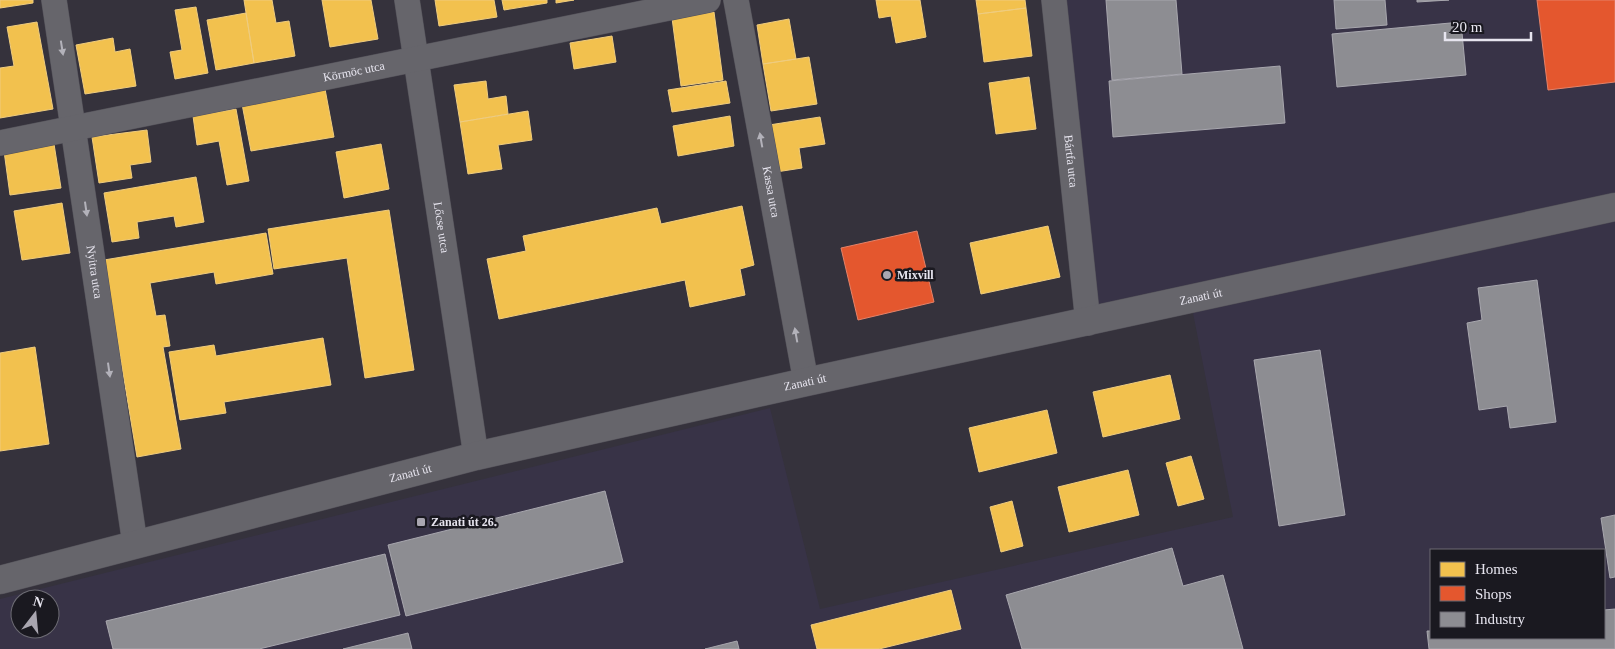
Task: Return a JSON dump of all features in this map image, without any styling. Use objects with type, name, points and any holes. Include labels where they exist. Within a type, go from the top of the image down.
[{"type":"street","name":"Nyitra utca","points":[[54,0],[135,544]]},
{"type":"street","name":"Lőcse utca","points":[[407,0],[476,456]]},
{"type":"street","name":"Körmöc utca","points":[[0,143],[708,0]]},
{"type":"street","name":"Kassa utca","points":[[736,0],[806,382]]},
{"type":"street","name":"Bártfa utca","points":[[1054,0],[1088,323]]},
{"type":"street","name":"Zanati út","points":[[0,580],[476,456],[806,382],[1088,323],[1615,207]]},
{"type":"shaded area","points":[[1066,0],[1615,0],[1615,649],[0,649],[0,599],[10,597],[10,639],[60,639],[60,589],[40,589],[770,408],[820,609],[1233,517],[1192,308],[1098,326]]},
{"type":"building: Homes","points":[[0,0],[33,0],[33,3],[0,8]]},
{"type":"building: Homes","points":[[244,0],[272,0],[276,23],[289,21],[295,56],[254,63]]},
{"type":"building: Homes","points":[[322,0],[371,0],[378,39],[330,47]]},
{"type":"building: Homes","points":[[435,0],[494,0],[497,17],[439,26]]},
{"type":"building: Homes","points":[[502,0],[547,0],[547,3],[504,10]]},
{"type":"building: Homes","points":[[556,0],[574,0],[556,3]]},
{"type":"building: Homes","points":[[876,0],[920,0],[926,37],[896,43],[891,16],[879,18]]},
{"type":"building: Homes","points":[[976,0],[1025,0],[1026,8],[978,14]]},
{"type":"building: Homes","points":[[196,7],[208,73],[175,79],[170,52],[182,50],[175,10]]},
{"type":"building: Homes","points":[[1026,8],[1032,56],[984,62],[978,14]]},
{"type":"building: Homes","points":[[714,12],[723,80],[681,86],[672,18]]},
{"type":"building: Homes","points":[[246,13],[254,63],[216,70],[207,20]]},
{"type":"building: Homes","points":[[789,19],[796,59],[763,64],[757,25]]},
{"type":"building: Homes","points":[[37,22],[53,109],[0,118],[0,68],[14,66],[7,27]]},
{"type":"building: Homes","points":[[612,36],[616,62],[574,69],[570,43]]},
{"type":"building: Homes","points":[[113,38],[115,52],[130,49],[136,86],[85,94],[76,45]]},
{"type":"building: Homes","points":[[809,57],[817,104],[771,111],[763,64]]},
{"type":"building: Homes","points":[[1029,77],[1036,129],[996,134],[989,83]]},
{"type":"building: Homes","points":[[486,81],[488,99],[506,96],[508,114],[460,122],[454,85]]},
{"type":"building: Homes","points":[[726,81],[730,103],[672,112],[668,90]]},
{"type":"building: Homes","points":[[325,89],[334,137],[251,151],[242,104]]},
{"type":"building: Homes","points":[[236,109],[249,181],[227,185],[219,141],[197,145],[193,116]]},
{"type":"building: Homes","points":[[528,111],[532,140],[498,145],[502,169],[468,174],[460,122]]},
{"type":"building: Homes","points":[[730,116],[734,146],[678,156],[673,126]]},
{"type":"building: Homes","points":[[820,117],[825,144],[799,148],[802,168],[776,172],[769,125]]},
{"type":"building: Homes","points":[[147,130],[151,162],[130,165],[132,178],[99,183],[92,137]]},
{"type":"building: Homes","points":[[54,144],[61,188],[10,195],[4,151]]},
{"type":"building: Homes","points":[[381,144],[389,189],[344,198],[336,152]]},
{"type":"building: Homes","points":[[196,177],[204,222],[176,227],[174,216],[137,222],[139,238],[112,242],[104,193]]},
{"type":"building: Homes","points":[[62,203],[70,253],[22,260],[14,211]]},
{"type":"building: Homes","points":[[742,206],[754,265],[740,269],[745,295],[690,307],[685,280],[499,319],[487,259],[526,251],[523,236],[657,208],[661,224]]},
{"type":"building: Homes","points":[[389,210],[414,370],[365,378],[347,258],[274,269],[268,229]]},
{"type":"building: Homes","points":[[1048,226],[1060,277],[981,294],[970,243]]},
{"type":"building: Homes","points":[[266,233],[273,274],[216,284],[214,272],[150,283],[156,316],[165,315],[170,346],[163,347],[181,449],[137,457],[104,260]]},
{"type":"building: Homes","points":[[323,338],[331,385],[224,402],[226,413],[180,420],[169,352],[214,345],[216,356]]},
{"type":"building: Homes","points":[[35,347],[49,444],[0,451],[0,353]]},
{"type":"building: Homes","points":[[1170,375],[1180,419],[1103,437],[1093,392]]},
{"type":"building: Homes","points":[[1047,410],[1057,453],[979,472],[969,428]]},
{"type":"building: Homes","points":[[1191,456],[1204,499],[1178,506],[1166,463]]},
{"type":"building: Homes","points":[[1128,470],[1139,515],[1069,532],[1058,487]]},
{"type":"building: Homes","points":[[1012,501],[1023,546],[1001,552],[990,507]]},
{"type":"building: Homes","points":[[951,590],[961,629],[879,649],[817,649],[811,625]]},
{"type":"building: Shops","points":[[1537,0],[1615,0],[1615,82],[1548,90]]},
{"type":"building: Shops","name":"Mixvill","points":[[917,231],[934,302],[858,320],[841,248]]},
{"type":"building: Industry","points":[[1106,0],[1176,0],[1182,74],[1112,80]]},
{"type":"building: Industry","points":[[1334,0],[1385,0],[1387,25],[1336,29]]},
{"type":"building: Industry","points":[[1417,0],[1449,0],[1417,2]]},
{"type":"building: Industry","points":[[1461,22],[1466,75],[1337,87],[1332,34]]},
{"type":"building: Industry","points":[[1280,66],[1285,123],[1113,137],[1109,81]]},
{"type":"building: Industry","points":[[1537,280],[1556,422],[1510,428],[1507,406],[1479,410],[1467,323],[1482,320],[1478,288]]},
{"type":"building: Industry","points":[[1320,350],[1345,515],[1279,526],[1254,360]]},
{"type":"building: Industry","points":[[605,491],[623,562],[406,616],[388,545]]},
{"type":"building: Industry","points":[[1615,515],[1615,577],[1610,578],[1601,518]]},
{"type":"building: Industry","points":[[1172,548],[1183,586],[1223,575],[1243,649],[1022,649],[1006,595]]},
{"type":"building: Industry","points":[[385,554],[400,615],[259,649],[113,649],[106,621]]},
{"type":"building: Industry","points":[[1615,609],[1615,649],[1429,649],[1427,631],[1430,631],[1430,639],[1605,639],[1605,610]]},
{"type":"building: Industry","points":[[408,633],[412,649],[343,649]]},
{"type":"building: Industry","points":[[737,641],[739,649],[705,649]]},
{"type":"place","name":"Mixvill","points":[[887,275]]},
{"type":"place","name":"Zanati út 26.","points":[[421,522]]}]
